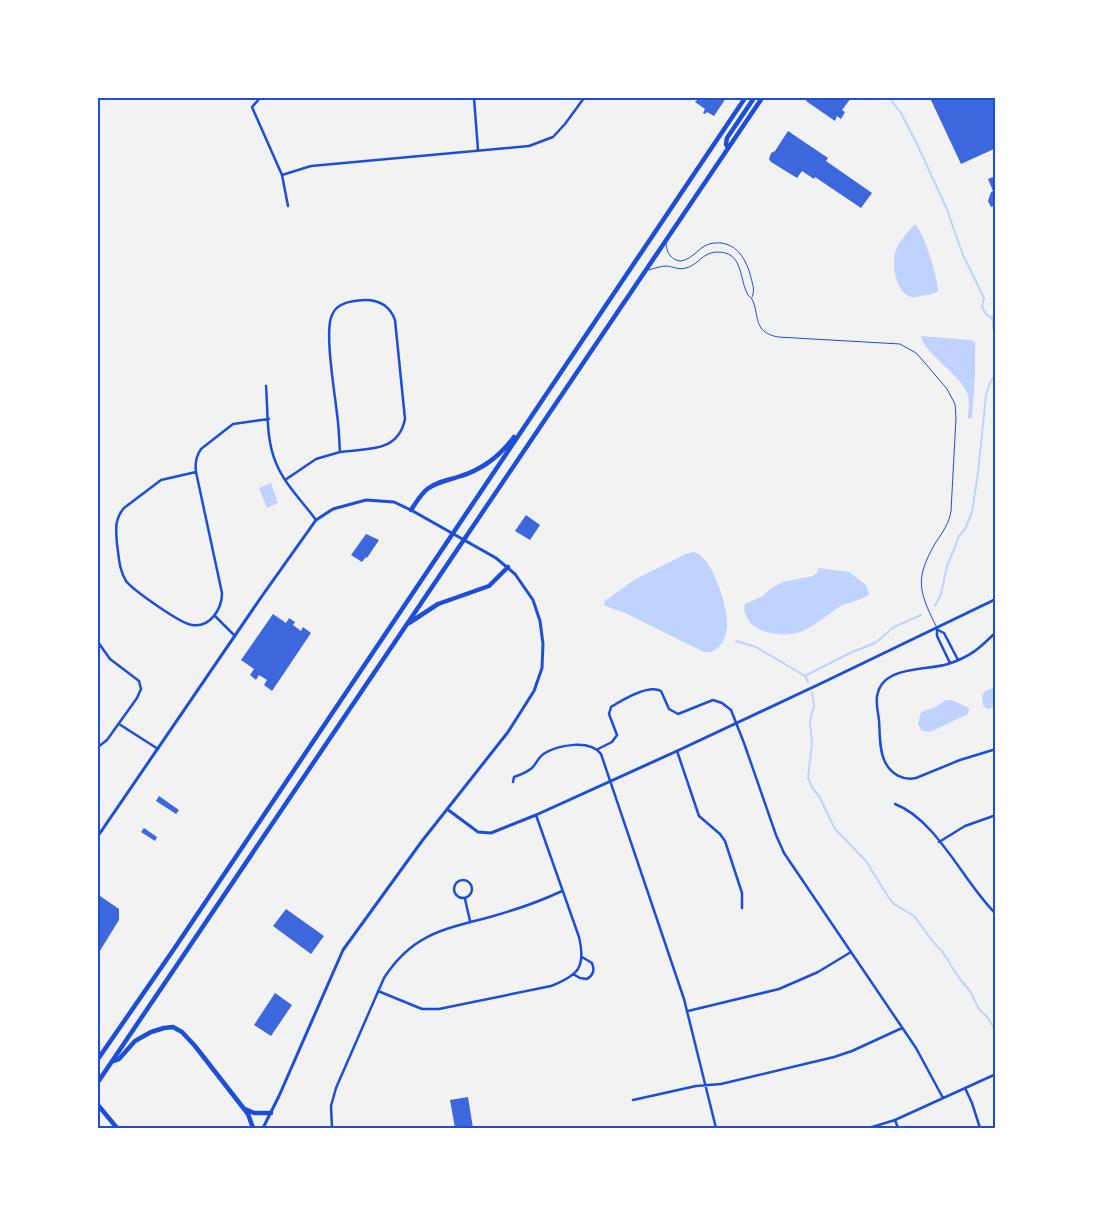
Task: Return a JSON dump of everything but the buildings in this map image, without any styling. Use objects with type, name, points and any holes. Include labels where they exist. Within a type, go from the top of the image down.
[{"type":"main road","points":[[98,1059],[453,534],[744,98]]},
{"type":"main road","points":[[728,148],[726,144],[727,138],[754,98]]},
{"type":"main road","points":[[98,1082],[762,98]]},
{"type":"main road","points":[[411,510],[425,491],[432,486],[475,471],[496,458],[519,430],[524,428]]},
{"type":"main road","points":[[407,623],[438,604],[489,586],[508,567]]},
{"type":"main road","points":[[112,1062],[118,1059],[135,1041],[150,1032],[173,1027],[182,1032],[195,1046],[248,1114],[253,1128]]},
{"type":"main road","points":[[98,1105],[117,1128]]},
{"type":"main road","points":[[243,1108],[254,1113],[271,1113]]},
{"type":"street","points":[[260,98],[252,107],[282,175],[288,206]]},
{"type":"street","points":[[474,98],[478,150]]},
{"type":"street","points":[[282,175],[311,166],[529,146],[553,137],[584,98]]},
{"type":"street","points":[[285,480],[316,459],[340,452],[385,446],[397,438],[404,425],[404,406],[395,320],[386,306],[377,301],[346,303],[335,310],[330,321],[330,350],[340,452]]},
{"type":"street","points":[[266,386],[270,444],[273,456],[285,480],[316,520]]},
{"type":"street","points":[[196,472],[161,480],[120,513],[115,526],[121,571],[131,586],[181,622],[193,626],[200,625],[215,616],[222,601],[195,464],[201,449],[234,424],[269,419]]},
{"type":"street","points":[[98,836],[316,520],[333,509],[366,500],[394,502],[496,558],[508,567],[524,586],[537,610],[543,632],[542,668],[534,691],[522,712],[343,950],[263,1128]]},
{"type":"street","points":[[447,810],[478,832],[491,834],[677,751],[996,599]]},
{"type":"street","points":[[215,616],[235,636]]},
{"type":"street","points":[[937,628],[944,633],[958,660]]},
{"type":"street","points":[[937,628],[938,636],[950,663]]},
{"type":"street","points":[[996,632],[976,652],[958,660],[896,674],[880,686],[877,696],[884,761],[902,778],[909,779],[960,760],[996,750]]},
{"type":"street","points":[[98,642],[110,658],[136,678],[140,685],[139,694],[107,740],[98,748]]},
{"type":"street","points":[[598,749],[612,742],[616,735],[609,714],[611,707],[651,688],[661,691],[669,709],[678,714],[706,702],[718,701],[731,710],[784,853],[927,1066],[943,1098]]},
{"type":"street","points":[[119,724],[158,749]]},
{"type":"street","points":[[513,782],[514,777],[532,768],[539,757],[548,751],[572,746],[589,746],[598,749],[601,754],[675,967],[688,1011],[716,1128]]},
{"type":"street","points":[[677,751],[699,816],[720,834],[725,841],[742,893],[742,908]]},
{"type":"street","points":[[895,804],[917,817],[928,828],[970,884],[996,914]]},
{"type":"street","points":[[939,842],[965,826],[996,814]]},
{"type":"street","points":[[378,991],[422,1009],[438,1010],[552,986],[573,974],[581,964],[582,951],[574,922],[536,815]]},
{"type":"street","points":[[461,880],[469,882],[473,888],[472,894],[465,899],[457,896],[454,891],[456,884],[461,880]]},
{"type":"street","points":[[332,1128],[331,1106],[336,1088],[378,991],[395,961],[416,944],[440,930],[518,908],[562,891]]},
{"type":"street","points":[[465,899],[470,921]]},
{"type":"street","points":[[688,1011],[780,989],[818,972],[851,952]]},
{"type":"street","points":[[573,974],[587,979],[592,975],[594,971],[592,963],[582,957]]},
{"type":"street","points":[[633,1100],[705,1085],[721,1084],[834,1057],[852,1051],[902,1028]]},
{"type":"street","points":[[869,1128],[895,1120],[996,1074]]},
{"type":"street","points":[[965,1088],[980,1128]]},
{"type":"street","points":[[895,1120],[898,1128]]},
{"type":"lane","points":[[666,241],[668,252],[673,258],[680,260],[688,258],[709,243],[730,245],[739,252],[747,264],[754,292],[751,298]]},
{"type":"lane","points":[[646,270],[663,266],[685,269],[707,254],[715,252],[731,256],[740,266],[746,293],[751,298],[758,323],[768,334],[778,337],[888,342],[906,346],[916,353],[952,396],[956,418],[950,515],[944,530],[926,558],[921,580],[924,599],[937,628]]},
{"type":"water","points":[[915,224],[930,256],[938,291],[932,294],[912,297],[902,291],[896,279],[894,258],[898,245]]},
{"type":"water","points":[[921,336],[971,340],[975,342],[972,418],[968,419],[969,398],[964,387],[929,350]]},
{"type":"water","points":[[271,483],[278,503],[267,508],[259,488]]},
{"type":"water","points":[[693,552],[700,555],[707,562],[713,572],[725,608],[727,627],[725,636],[721,645],[714,651],[704,652],[625,613],[605,606],[604,602],[606,600],[634,580]]},
{"type":"water","points":[[819,568],[849,572],[866,585],[869,594],[841,606],[805,630],[792,634],[769,633],[755,627],[747,618],[744,609],[745,604],[763,596],[770,589],[783,582],[813,576]]},
{"type":"water","points":[[995,687],[995,707],[987,709],[983,705],[982,696],[985,691]]},
{"type":"water","points":[[946,700],[951,700],[969,708],[968,714],[930,732],[922,731],[918,724],[921,712],[934,708]]},
{"type":"waterway","points":[[889,98],[901,113],[946,207],[963,255],[984,298],[982,307],[986,314],[993,319],[993,329],[996,332]]},
{"type":"waterway","points":[[991,318],[996,312]]},
{"type":"waterway","points":[[935,606],[941,594],[947,566],[959,536],[965,529],[972,512],[986,395],[996,373]]},
{"type":"waterway","points":[[805,676],[850,653],[875,643],[894,627],[921,615]]},
{"type":"waterway","points":[[736,641],[756,647],[805,676]]},
{"type":"waterway","points":[[805,676],[808,682]]},
{"type":"waterway","points":[[812,692],[814,706],[810,721],[812,744],[808,778],[813,789],[819,796],[835,829],[866,861],[894,904],[914,916],[942,951],[996,1032]]}]
